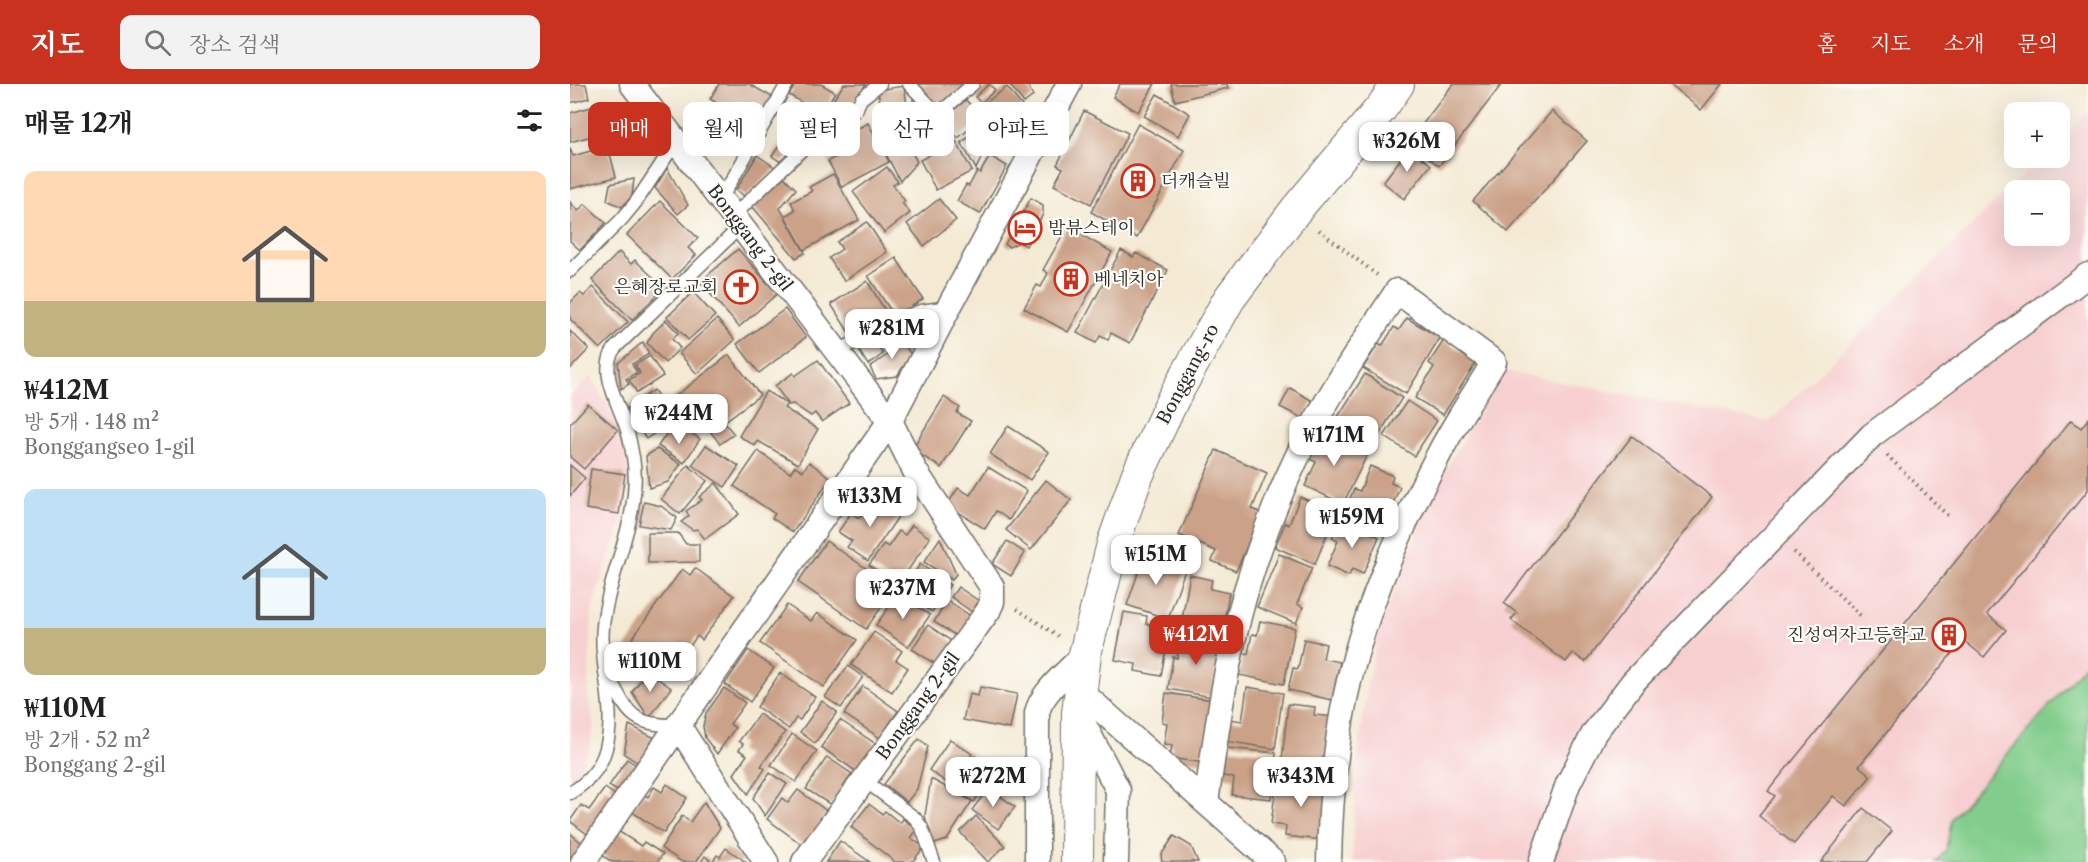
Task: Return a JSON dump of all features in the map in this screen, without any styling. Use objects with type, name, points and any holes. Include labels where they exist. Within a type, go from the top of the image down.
[{"type":"street","name":"Bonggang 2-gil","points":[[632,84],[890,421],[915,471],[988,581],[993,594],[988,611],[804,862]]},
{"type":"street","points":[[583,862],[890,421],[1069,84]]},
{"type":"street","name":"Bonggang-ro","points":[[1077,862],[1079,702],[1085,654],[1113,544],[1137,476],[1173,399],[1230,299],[1295,211],[1382,106],[1394,85]]},
{"type":"street","points":[[1541,862],[1568,784],[1594,733],[1633,682],[1870,438],[2088,275]]},
{"type":"street","points":[[1206,802],[1227,668],[1245,594],[1266,533],[1290,474],[1321,412],[1396,291],[1494,362],[1440,451],[1405,525],[1373,603],[1345,699],[1339,739],[1329,862]]},
{"type":"street","points":[[1036,862],[1038,705],[1085,654]]},
{"type":"street","points":[[1079,702],[1206,802],[1273,862]]},
{"type":"street","points":[[1079,702],[1118,790],[1116,862]]},
{"type":"street","points":[[678,725],[766,862]]},
{"type":"lane","points":[[732,214],[787,84]]},
{"type":"lane","points":[[570,793],[585,783],[594,773],[607,747],[610,713],[604,666],[603,629],[605,612],[628,525],[636,475],[627,430],[612,389],[610,357],[615,348],[732,214],[806,146],[820,125],[856,110],[861,99],[880,84]]},
{"type":"lane","points":[[909,84],[936,112],[941,112],[973,84]]},
{"type":"lane","points":[[570,271],[636,202],[676,142]]},
{"type":"lane","points":[[837,352],[897,319],[921,311],[949,307]]},
{"type":"lane","points":[[604,666],[624,706],[634,716],[653,725],[678,725]]},
{"type":"lane","points":[[864,780],[915,818],[922,828],[934,862]]},
{"type":"path","points":[[1295,211],[1396,291]]},
{"type":"path","points":[[1870,438],[1948,516]]},
{"type":"path","points":[[1775,535],[1863,618]]},
{"type":"path","points":[[993,594],[1085,654]]},
{"type":"shaded area","points":[[2088,112],[2088,862],[1352,862],[1357,760],[1368,681],[1379,631],[1433,491],[1503,371],[1769,422],[2004,194],[2004,246],[2070,246],[2070,180],[2018,180],[2031,168],[2070,168],[2070,130]]},
{"type":"shaded area","points":[[591,376],[620,428],[629,478],[620,528],[592,611],[588,695],[594,724],[590,746],[582,766],[570,784],[570,396]]},
{"type":"green space","points":[[2088,661],[2088,862],[1936,862],[1946,850],[1952,818]]},
{"type":"building","points":[[570,84],[586,84],[589,98],[570,103]]},
{"type":"building","points":[[719,84],[749,84],[774,98],[765,114],[765,102],[715,102],[710,99]]},
{"type":"building","points":[[796,84],[821,84],[835,92],[829,102],[801,102],[789,95]]},
{"type":"building","points":[[844,84],[866,84],[854,102],[832,102]]},
{"type":"building","points":[[917,84],[967,84],[947,102],[933,102]]},
{"type":"building","points":[[989,84],[995,90],[982,102],[975,97]]},
{"type":"building","points":[[1009,84],[1027,84],[1033,96],[1023,102]]},
{"type":"building","points":[[1120,84],[1155,84],[1138,112],[1113,97]]},
{"type":"building","points":[[1171,84],[1227,84],[1228,88],[1175,101]]},
{"type":"building","points":[[1453,84],[1502,84],[1439,166],[1409,142]]},
{"type":"building","points":[[1669,84],[1722,84],[1701,110]]},
{"type":"building","points":[[904,86],[907,102],[880,102],[878,90]]},
{"type":"building","points":[[1007,87],[1019,102],[987,102]]},
{"type":"building","points":[[1157,94],[1190,114],[1178,136],[1144,116]]},
{"type":"building","points":[[913,95],[920,102],[913,102]]},
{"type":"building","points":[[966,100],[968,102],[966,132],[958,138],[954,133],[954,110]]},
{"type":"building","points":[[588,108],[588,137],[570,142],[570,113]]},
{"type":"building","points":[[1084,111],[1128,133],[1091,204],[1054,185],[1063,168],[1057,165],[1062,156],[1069,156],[1069,141]]},
{"type":"building","points":[[1552,111],[1587,141],[1508,232],[1473,201]]},
{"type":"building","points":[[868,123],[872,130],[872,156],[886,156],[889,162],[842,187],[828,161],[838,156],[860,156],[860,127]]},
{"type":"building","name":"더캐슬빌","points":[[1138,124],[1184,150],[1137,238],[1091,212]]},
{"type":"building","points":[[966,139],[966,151],[961,142]]},
{"type":"building","points":[[956,141],[972,171],[936,190],[920,160],[928,156],[954,156],[954,142]]},
{"type":"building","points":[[570,148],[573,156],[588,152],[588,156],[611,156],[616,177],[570,189]]},
{"type":"building","points":[[1409,148],[1431,165],[1404,199],[1383,182]]},
{"type":"building","points":[[777,149],[777,156],[790,156],[781,162],[772,156]]},
{"type":"building","points":[[756,156],[776,168],[746,197],[736,190]]},
{"type":"building","points":[[887,156],[914,156],[917,162],[900,181]]},
{"type":"building","points":[[969,156],[982,156],[976,169]]},
{"type":"building","points":[[990,156],[1007,166],[980,214],[957,201],[977,171],[980,173]]},
{"type":"building","points":[[887,167],[898,182],[893,185],[905,201],[902,203],[910,213],[884,233],[853,192]]},
{"type":"building","points":[[667,168],[688,205],[678,214],[655,188]]},
{"type":"building","points":[[833,174],[859,220],[804,250],[785,216],[795,210],[791,202],[812,191],[809,187]]},
{"type":"building","points":[[784,177],[796,189],[780,208],[805,253],[796,258],[752,206]]},
{"type":"building","points":[[634,179],[632,196],[622,207],[607,200],[610,184]]},
{"type":"building","name":"밤뷰스테이","points":[[1031,198],[1043,205],[1043,214],[1026,246],[1019,242],[1009,247],[1005,244]]},
{"type":"building","points":[[939,199],[956,220],[924,246],[907,224]]},
{"type":"building","points":[[660,201],[698,238],[688,248],[696,255],[672,279],[627,235]]},
{"type":"building","points":[[570,202],[578,211],[585,204],[606,223],[580,250],[570,241]]},
{"type":"building","points":[[867,222],[887,252],[844,281],[829,258],[842,249],[837,242]]},
{"type":"building","name":"베네치아","points":[[1067,227],[1112,252],[1068,332],[1024,308],[1037,285],[1041,287],[1048,273],[1043,270]]},
{"type":"building","points":[[738,249],[777,294],[739,327],[700,282]]},
{"type":"building","points":[[1121,250],[1133,257],[1136,253],[1168,270],[1130,343],[1111,333],[1108,340],[1100,336],[1096,343],[1077,333]]},
{"type":"building","points":[[619,252],[631,264],[635,260],[664,288],[632,320],[592,280]]},
{"type":"building","points":[[896,258],[923,299],[895,317],[868,276]]},
{"type":"building","points":[[867,281],[889,317],[853,339],[831,304]]},
{"type":"building","points":[[593,287],[628,322],[600,349],[570,319],[570,303],[580,293],[584,296]]},
{"type":"building","points":[[693,292],[715,316],[688,340],[667,317]]},
{"type":"building","points":[[785,309],[806,337],[759,373],[737,344]]},
{"type":"building","points":[[1407,318],[1440,338],[1406,394],[1363,368],[1378,344],[1382,346],[1394,327],[1399,330]]},
{"type":"building","points":[[717,319],[735,340],[697,374],[679,353]]},
{"type":"building","points":[[666,320],[678,333],[672,339],[680,348],[665,363],[647,343]]},
{"type":"building","points":[[570,331],[589,349],[570,369]]},
{"type":"building","points":[[899,336],[911,355],[897,376],[876,379],[870,367],[890,353],[884,342]]},
{"type":"building","points":[[873,339],[883,354],[868,365],[858,349]]},
{"type":"building","points":[[1444,340],[1477,361],[1443,415],[1415,398],[1434,367],[1429,363]]},
{"type":"building","points":[[643,342],[649,354],[632,364],[637,372],[626,379],[629,384],[621,389],[618,363]]},
{"type":"building","points":[[729,355],[760,395],[724,422],[734,434],[720,444],[703,422],[692,430],[669,401]]},
{"type":"building","points":[[650,356],[663,376],[637,393],[629,380],[640,373],[635,365]]},
{"type":"building","points":[[818,360],[849,403],[822,422],[815,413],[811,416],[793,404],[789,405],[775,386],[793,373],[795,376]]},
{"type":"building","points":[[1365,374],[1402,398],[1372,446],[1334,423]]},
{"type":"building","points":[[1290,388],[1313,401],[1304,419],[1280,407]]},
{"type":"building","points":[[654,390],[674,420],[646,439],[626,409]]},
{"type":"building","points":[[766,391],[787,404],[784,408],[818,429],[798,464],[758,441],[755,446],[739,436]]},
{"type":"building","points":[[944,397],[960,408],[957,413],[971,421],[941,468],[912,449]]},
{"type":"building","points":[[1407,401],[1437,421],[1414,456],[1384,436]]},
{"type":"building","points":[[588,404],[618,430],[584,469],[570,457],[570,424]]},
{"type":"building","name":"진성여자고등학교","points":[[2088,419],[2088,490],[1987,614],[2006,630],[1984,657],[1963,640],[1859,766],[1871,776],[1846,806],[1833,796],[1794,844],[1759,816],[1775,796],[1768,791],[2071,420],[2081,428]]},
{"type":"building","points":[[1008,426],[1049,452],[1030,480],[990,454]]},
{"type":"building","points":[[685,429],[700,439],[684,463],[658,446],[669,430],[679,437]]},
{"type":"building","points":[[1321,430],[1368,453],[1343,504],[1305,486],[1316,462],[1307,458]]},
{"type":"building","points":[[1632,436],[1712,497],[1585,662],[1573,653],[1566,662],[1511,620],[1517,613],[1504,603]]},
{"type":"building","points":[[706,445],[739,466],[725,487],[692,465]]},
{"type":"building","points":[[657,449],[681,464],[668,482],[649,488],[646,456]]},
{"type":"building","points":[[1216,450],[1267,473],[1252,509],[1262,513],[1236,571],[1212,561],[1216,551],[1179,535]]},
{"type":"building","points":[[758,451],[790,473],[795,466],[803,471],[809,462],[831,478],[793,532],[772,518],[775,514],[734,486]]},
{"type":"building","points":[[570,465],[585,478],[570,496]]},
{"type":"building","points":[[688,465],[707,481],[680,514],[661,499]]},
{"type":"building","points":[[1370,466],[1393,476],[1391,483],[1400,487],[1384,524],[1346,507],[1354,489],[1360,491]]},
{"type":"building","points":[[988,467],[1027,491],[1009,520],[996,511],[985,529],[947,505],[958,488],[970,495]]},
{"type":"building","points":[[591,469],[625,474],[619,514],[586,509]]},
{"type":"building","points":[[1046,480],[1071,500],[1031,550],[1006,530]]},
{"type":"building","points":[[716,483],[739,514],[705,539],[697,529],[693,530],[681,522],[689,516],[686,511],[702,500],[699,497]]},
{"type":"building","points":[[1300,497],[1336,512],[1315,564],[1275,547],[1285,523],[1289,525]]},
{"type":"building","points":[[882,498],[902,511],[868,561],[847,547],[852,541],[838,532],[851,513],[859,518],[870,501],[877,505]]},
{"type":"building","points":[[644,502],[661,506],[677,518],[671,530],[639,525]]},
{"type":"building","points":[[1341,520],[1379,537],[1363,574],[1352,569],[1349,576],[1327,566],[1338,541],[1332,538]]},
{"type":"building","points":[[912,525],[930,538],[898,585],[869,565],[884,544],[888,547],[899,531],[905,535]]},
{"type":"building","points":[[648,533],[678,533],[686,544],[699,544],[699,562],[648,563]]},
{"type":"building","points":[[940,538],[956,574],[952,580],[924,562]]},
{"type":"building","points":[[826,541],[895,588],[866,629],[798,582]]},
{"type":"building","points":[[1007,541],[1025,553],[1011,576],[992,564]]},
{"type":"building","points":[[1145,553],[1186,567],[1168,619],[1127,605]]},
{"type":"building","points":[[1279,554],[1312,568],[1297,604],[1303,607],[1296,623],[1257,607]]},
{"type":"building","points":[[920,564],[950,585],[932,612],[902,592]]},
{"type":"building","points":[[695,568],[734,596],[702,640],[697,636],[687,650],[677,644],[667,657],[659,651],[654,659],[649,656],[645,660],[626,647],[682,569],[690,575]]},
{"type":"building","points":[[1190,575],[1212,580],[1210,589],[1229,593],[1221,638],[1180,630]]},
{"type":"building","points":[[958,587],[979,601],[972,612],[951,597]]},
{"type":"building","points":[[898,594],[930,615],[908,647],[876,625]]},
{"type":"building","points":[[947,600],[972,617],[958,637],[934,622]]},
{"type":"building","points":[[787,605],[811,621],[817,613],[857,640],[824,687],[760,643]]},
{"type":"building","points":[[1124,612],[1147,616],[1146,624],[1170,627],[1161,676],[1135,671],[1136,664],[1115,660]]},
{"type":"building","points":[[1260,621],[1295,628],[1284,684],[1239,675],[1243,653],[1248,654],[1252,634],[1257,635]]},
{"type":"building","points":[[928,625],[954,643],[938,666],[912,649]]},
{"type":"building","points":[[874,632],[902,651],[896,660],[908,668],[892,692],[851,665]]},
{"type":"building","points":[[1185,635],[1222,642],[1212,697],[1168,689],[1173,657],[1177,658],[1180,642],[1184,643]]},
{"type":"building","points":[[1304,639],[1326,644],[1323,659],[1340,662],[1332,700],[1288,690],[1293,668],[1298,669]]},
{"type":"building","points":[[748,650],[774,668],[750,702],[725,684]]},
{"type":"building","points":[[848,666],[863,677],[841,708],[825,697]]},
{"type":"building","points":[[647,671],[671,688],[649,718],[632,692]]},
{"type":"building","points":[[780,673],[815,697],[800,720],[796,718],[789,729],[757,707]]},
{"type":"building","points":[[863,686],[898,711],[880,738],[844,714]]},
{"type":"building","points":[[980,687],[1017,694],[1010,729],[963,720],[969,694],[978,696]]},
{"type":"building","points":[[1247,687],[1283,693],[1275,749],[1225,741],[1229,719],[1242,721]]},
{"type":"building","points":[[724,688],[745,703],[730,724],[735,728],[717,754],[705,738],[703,726],[706,713]]},
{"type":"building","points":[[1166,693],[1213,700],[1204,763],[1170,758],[1172,745],[1164,744],[1167,723],[1162,722]]},
{"type":"building","points":[[822,701],[837,712],[815,743],[800,732]]},
{"type":"building","points":[[1288,704],[1315,707],[1314,715],[1334,717],[1329,763],[1282,759]]},
{"type":"building","points":[[759,714],[785,732],[761,766],[765,769],[748,794],[734,774],[747,755],[739,750],[743,744],[739,741]]},
{"type":"building","points":[[840,720],[876,744],[857,772],[821,747]]},
{"type":"building","points":[[629,725],[657,739],[641,765],[624,754]]},
{"type":"building","points":[[792,734],[817,751],[796,782],[771,765]]},
{"type":"building","points":[[919,739],[928,746],[917,789],[907,802],[884,784]]},
{"type":"building","points":[[950,739],[972,754],[950,785],[929,770]]},
{"type":"building","points":[[1226,748],[1276,753],[1271,799],[1232,795],[1234,778],[1223,776]]},
{"type":"building","points":[[974,756],[996,770],[974,802],[953,787]]},
{"type":"building","points":[[827,757],[852,774],[831,805],[806,789]]},
{"type":"building","points":[[627,759],[639,767],[622,794],[609,786]]},
{"type":"building","points":[[770,773],[787,784],[765,816],[753,798]]},
{"type":"building","points":[[1277,778],[1329,785],[1322,840],[1285,836],[1286,826],[1271,824]]},
{"type":"building","points":[[931,779],[972,801],[947,840],[931,845],[925,815]]},
{"type":"building","points":[[667,784],[687,798],[664,833],[631,811],[643,794],[648,797],[654,787],[662,792]]},
{"type":"building","points":[[605,788],[619,798],[591,837],[570,821],[581,805],[589,810]]},
{"type":"building","points":[[989,788],[1015,807],[998,829],[972,810]]},
{"type":"building","points":[[798,790],[828,812],[804,846],[767,819],[782,798],[788,803]]},
{"type":"building","points":[[704,802],[720,828],[696,862],[682,862],[661,848],[682,816],[690,822]]},
{"type":"building","points":[[869,804],[882,814],[885,811],[900,823],[903,819],[917,829],[911,838],[924,847],[914,860],[895,862],[851,827]]},
{"type":"building","points":[[1863,808],[1892,831],[1867,862],[1821,862]]},
{"type":"building","points":[[976,816],[1005,846],[988,862],[960,832]]},
{"type":"building","points":[[618,831],[641,846],[644,842],[663,854],[657,862],[612,862],[602,855]]},
{"type":"building","points":[[570,833],[583,844],[572,858],[570,857]]},
{"type":"building","points":[[1174,836],[1191,846],[1198,862],[1162,862],[1161,855]]},
{"type":"building","points":[[840,841],[870,862],[826,862]]},
{"type":"building","points":[[726,848],[746,862],[712,862],[717,855],[720,857]]},
{"type":"building","points":[[705,856],[712,862],[701,862]]},
{"type":"place","name":"더캐슬빌","points":[[1138,181]]},
{"type":"place","name":"밤뷰스테이","points":[[1025,228]]},
{"type":"place","name":"베네치아","points":[[1071,279]]},
{"type":"place","name":"은혜장로교회","points":[[741,287]]},
{"type":"place","name":"진성여자고등학교","points":[[1949,635]]}]
